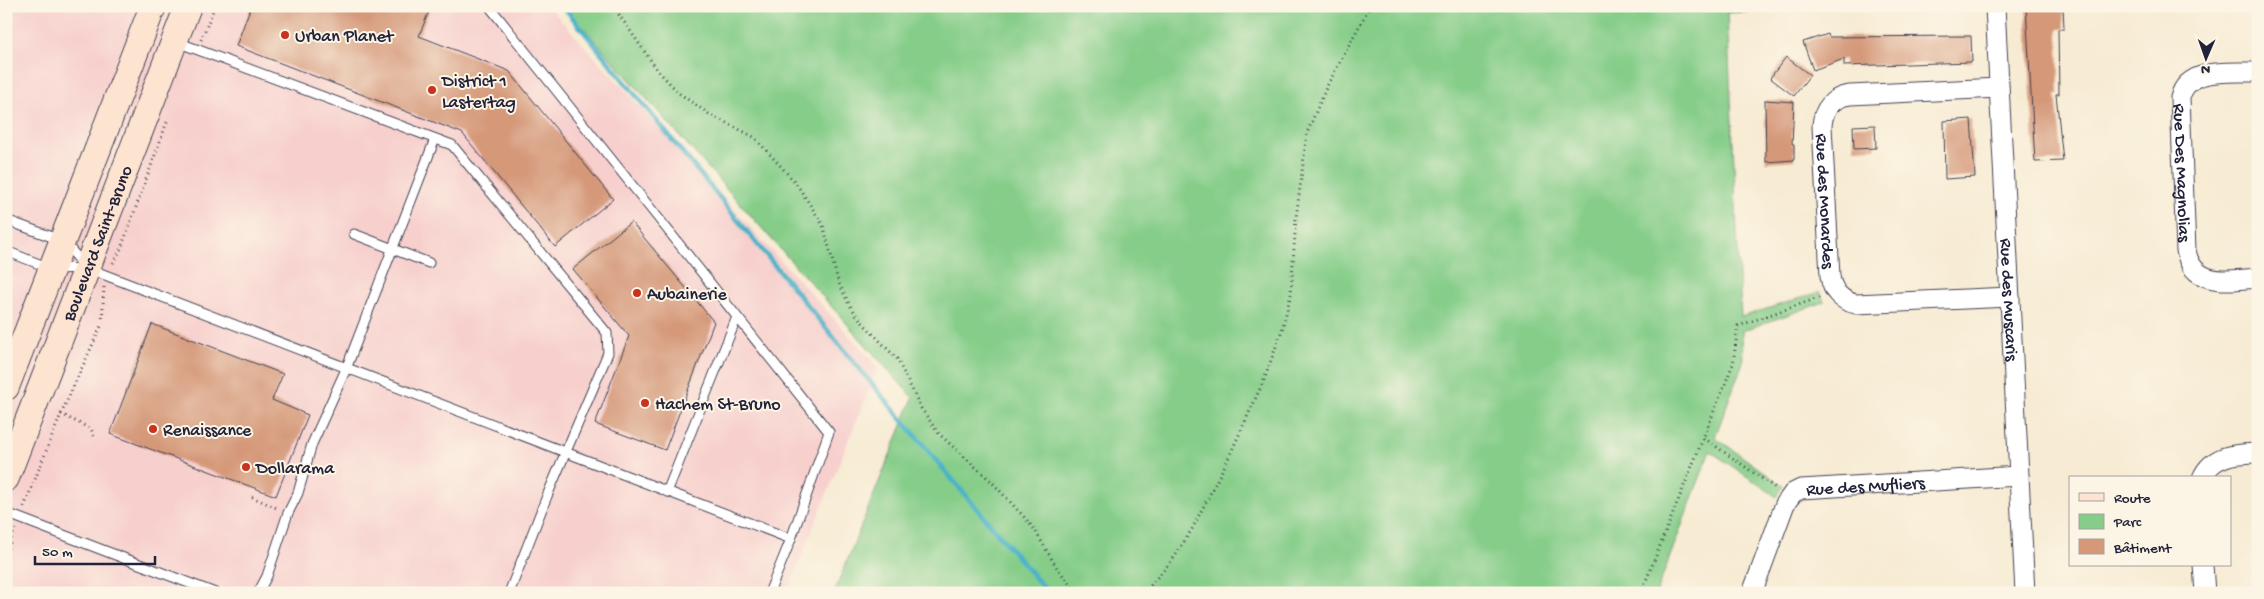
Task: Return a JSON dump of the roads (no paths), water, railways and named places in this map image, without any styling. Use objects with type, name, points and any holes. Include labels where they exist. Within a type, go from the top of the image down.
[{"type":"street","name":"Boulevard Saint-Bruno","points":[[6,387],[153,6]]},
{"type":"street","name":"Boulevard Saint-Bruno","points":[[6,478],[188,6]]},
{"type":"street","name":"Rue des Muscaris","points":[[1995,6],[2025,593]]},
{"type":"street","name":"Rue Des Magnolias","points":[[2258,72],[2201,75],[2186,85],[2180,98],[2186,250],[2189,260],[2199,274],[2209,278],[2221,280],[2258,278]]},
{"type":"street","name":"Rue des Monardes","points":[[1999,88],[1850,95],[1841,97],[1828,106],[1823,116],[1822,126],[1830,276],[1832,286],[1838,295],[1846,301],[1856,304],[2010,297]]},
{"type":"street","points":[[2203,476],[2209,466],[2224,456],[2258,453]]},
{"type":"street","name":"Rue des Mufliers","points":[[1752,593],[1785,504],[1790,497],[1801,489],[2019,476]]},
{"type":"street","points":[[2203,566],[2205,593]]},
{"type":"lane","points":[[489,6],[829,432],[770,593]]},
{"type":"lane","points":[[175,41],[452,145],[607,333],[608,353],[509,593]]},
{"type":"lane","points":[[258,593],[267,576],[288,513],[298,493],[312,444],[346,369],[435,139]]},
{"type":"lane","points":[[6,220],[62,241],[87,268]]},
{"type":"lane","points":[[354,234],[429,263]]},
{"type":"lane","points":[[6,251],[52,269],[87,268],[791,539]]},
{"type":"lane","points":[[667,492],[737,317]]},
{"type":"lane","points":[[6,513],[215,593]]},
{"type":"waterway","points":[[563,6],[856,365],[1048,593]]},
{"type":"place","name":"Urban Planet","points":[[285,35]]},
{"type":"place","name":"District 1 Lastertag","points":[[432,90]]},
{"type":"place","name":"Aubainerie","points":[[637,293]]},
{"type":"place","name":"Hachem St-Bruno","points":[[645,403]]},
{"type":"place","name":"Renaissance","points":[[153,429]]},
{"type":"place","name":"Dollarama","points":[[246,467]]}]
